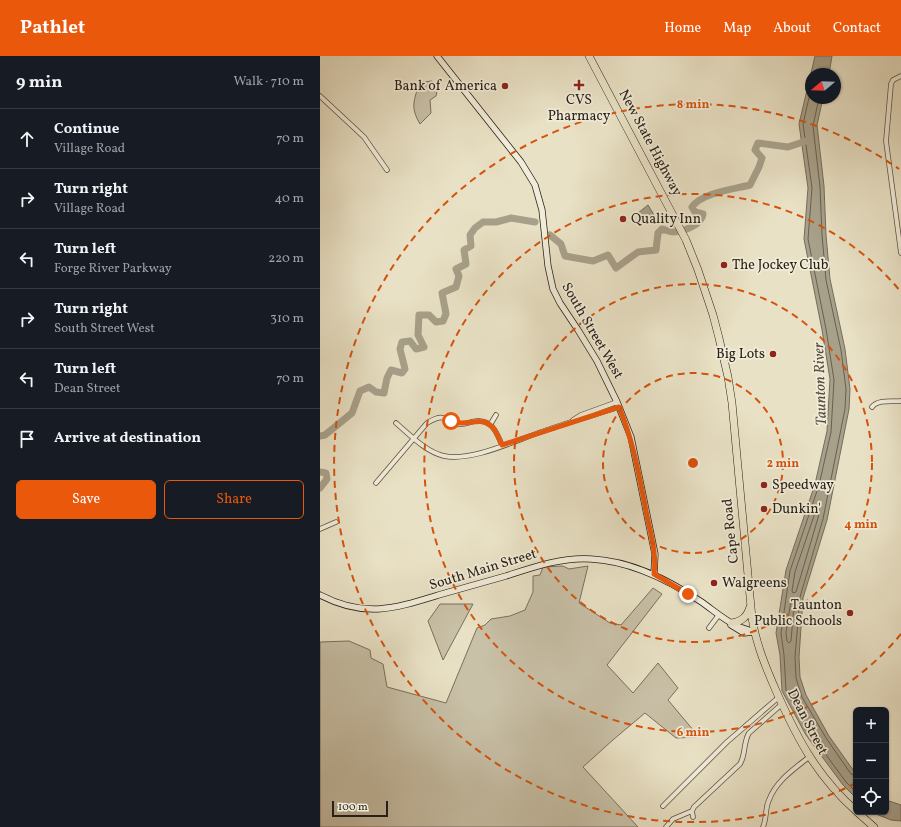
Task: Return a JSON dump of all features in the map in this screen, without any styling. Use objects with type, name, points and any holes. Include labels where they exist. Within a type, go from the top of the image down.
[{"type":"highway","name":"New State Highway","points":[[589,56],[678,225],[702,282],[719,338],[732,403],[738,476]]},
{"type":"highway","name":"Cape Road","points":[[738,476],[754,632]]},
{"type":"highway","points":[[732,623],[737,622],[746,616],[749,610],[750,601]]},
{"type":"highway","name":"Dean Street","points":[[754,632],[765,665],[798,738],[809,757],[833,788],[853,807]]},
{"type":"highway","name":"Dean Street","points":[[861,815],[874,827]]},
{"type":"street","name":"South Street West","points":[[437,56],[521,162],[531,177],[541,205],[548,270],[553,288],[563,308],[590,349],[618,404],[631,437],[655,554],[654,574]]},
{"type":"street","points":[[901,76],[895,78],[891,84],[886,138],[901,253]]},
{"type":"street","points":[[320,96],[364,137],[387,170]]},
{"type":"street","points":[[872,407],[879,402],[901,401]]},
{"type":"street","points":[[396,423],[431,451],[448,457],[468,456],[571,422],[581,415],[618,404]]},
{"type":"street","points":[[490,425],[496,415]]},
{"type":"street","points":[[376,483],[427,423],[439,418],[444,418],[457,424],[483,421],[495,429],[502,445]]},
{"type":"street","points":[[320,529],[336,522]]},
{"type":"street","name":"South Main Street","points":[[320,595],[338,604],[355,608],[371,610],[385,609],[410,604],[544,564],[575,559],[604,560],[631,566],[654,574]]},
{"type":"street","points":[[654,574],[706,605],[732,623],[754,632]]},
{"type":"street","points":[[706,605],[740,632],[754,632]]},
{"type":"street","points":[[709,628],[718,616]]},
{"type":"street","points":[[663,806],[727,742],[780,701]]},
{"type":"street","points":[[666,827],[673,819],[692,811],[694,807],[739,766],[744,756],[748,733],[780,701]]},
{"type":"street","points":[[763,827],[768,802],[773,791],[783,779],[809,757]]},
{"type":"street","points":[[692,811],[693,817]]},
{"type":"shaded area","points":[[432,81],[438,87],[436,96],[430,100],[431,113],[420,124],[414,108],[419,84]]},
{"type":"shaded area","points":[[563,566],[569,569],[588,566],[579,603],[610,623],[621,625],[653,588],[662,594],[607,665],[633,693],[658,663],[678,688],[668,700],[699,737],[676,738],[645,713],[583,767],[638,827],[320,827],[320,642],[349,641],[370,650],[371,658],[383,664],[387,687],[446,703],[477,628],[485,625],[491,619],[510,616],[525,610],[533,592],[533,576],[540,575],[543,567]]},
{"type":"shaded area","points":[[440,604],[473,604],[443,660],[428,621]]},
{"type":"water","points":[[815,56],[832,56],[830,68],[812,68]]},
{"type":"water","points":[[805,98],[805,104],[822,104],[817,125],[824,186],[830,279],[845,349],[850,389],[849,409],[827,520],[803,598],[799,657],[800,677],[806,695],[829,736],[853,770],[853,795],[843,785],[806,735],[782,691],[780,655],[776,633],[786,570],[815,484],[827,431],[830,379],[804,239],[808,188],[799,124]]},
{"type":"water","points":[[648,205],[654,215],[643,221],[638,213]]},
{"type":"water","points":[[889,801],[901,805],[901,821],[891,820],[878,815],[889,815]]},
{"type":"waterway","points":[[550,235],[561,244],[565,256],[593,261],[608,255],[616,268],[638,252],[656,250],[658,233],[662,229],[674,232],[687,229],[696,224],[702,218],[703,214],[695,212],[692,207],[696,202],[718,192],[750,185],[762,158],[755,150],[758,143],[788,147],[809,140]]},
{"type":"waterway","points":[[320,436],[325,435],[352,413],[360,391],[369,387],[376,392],[384,393],[387,378],[391,370],[402,373],[405,369],[400,349],[402,342],[410,341],[416,349],[424,347],[418,335],[419,315],[429,315],[436,322],[443,321],[446,314],[442,293],[456,287],[459,276],[456,269],[466,264],[464,250],[471,246],[470,235],[475,228],[483,222],[496,222],[511,218],[535,222]]},
{"type":"waterway","points":[[320,472],[326,473],[327,479],[320,488]]},
{"type":"place","name":"CVS Pharmacy","points":[[579,85]]},
{"type":"place","name":"Bank of America","points":[[505,86]]},
{"type":"place","name":"Quality Inn","points":[[623,219]]},
{"type":"place","name":"The Jockey Club","points":[[724,265]]},
{"type":"place","name":"Big Lots","points":[[773,354]]},
{"type":"place","name":"Speedway","points":[[764,485]]},
{"type":"place","name":"Dunkin'","points":[[764,509]]},
{"type":"place","name":"Walgreens","points":[[714,583]]},
{"type":"place","name":"Taunton Public Schools","points":[[850,613]]},
{"type":"route","points":[[451,421],[457,424],[483,421],[495,429],[502,445],[619,407],[631,437],[655,554],[656,561],[654,574],[688,594]]},
{"type":"water label","name":"Taunton River","points":[[821,384]]}]
